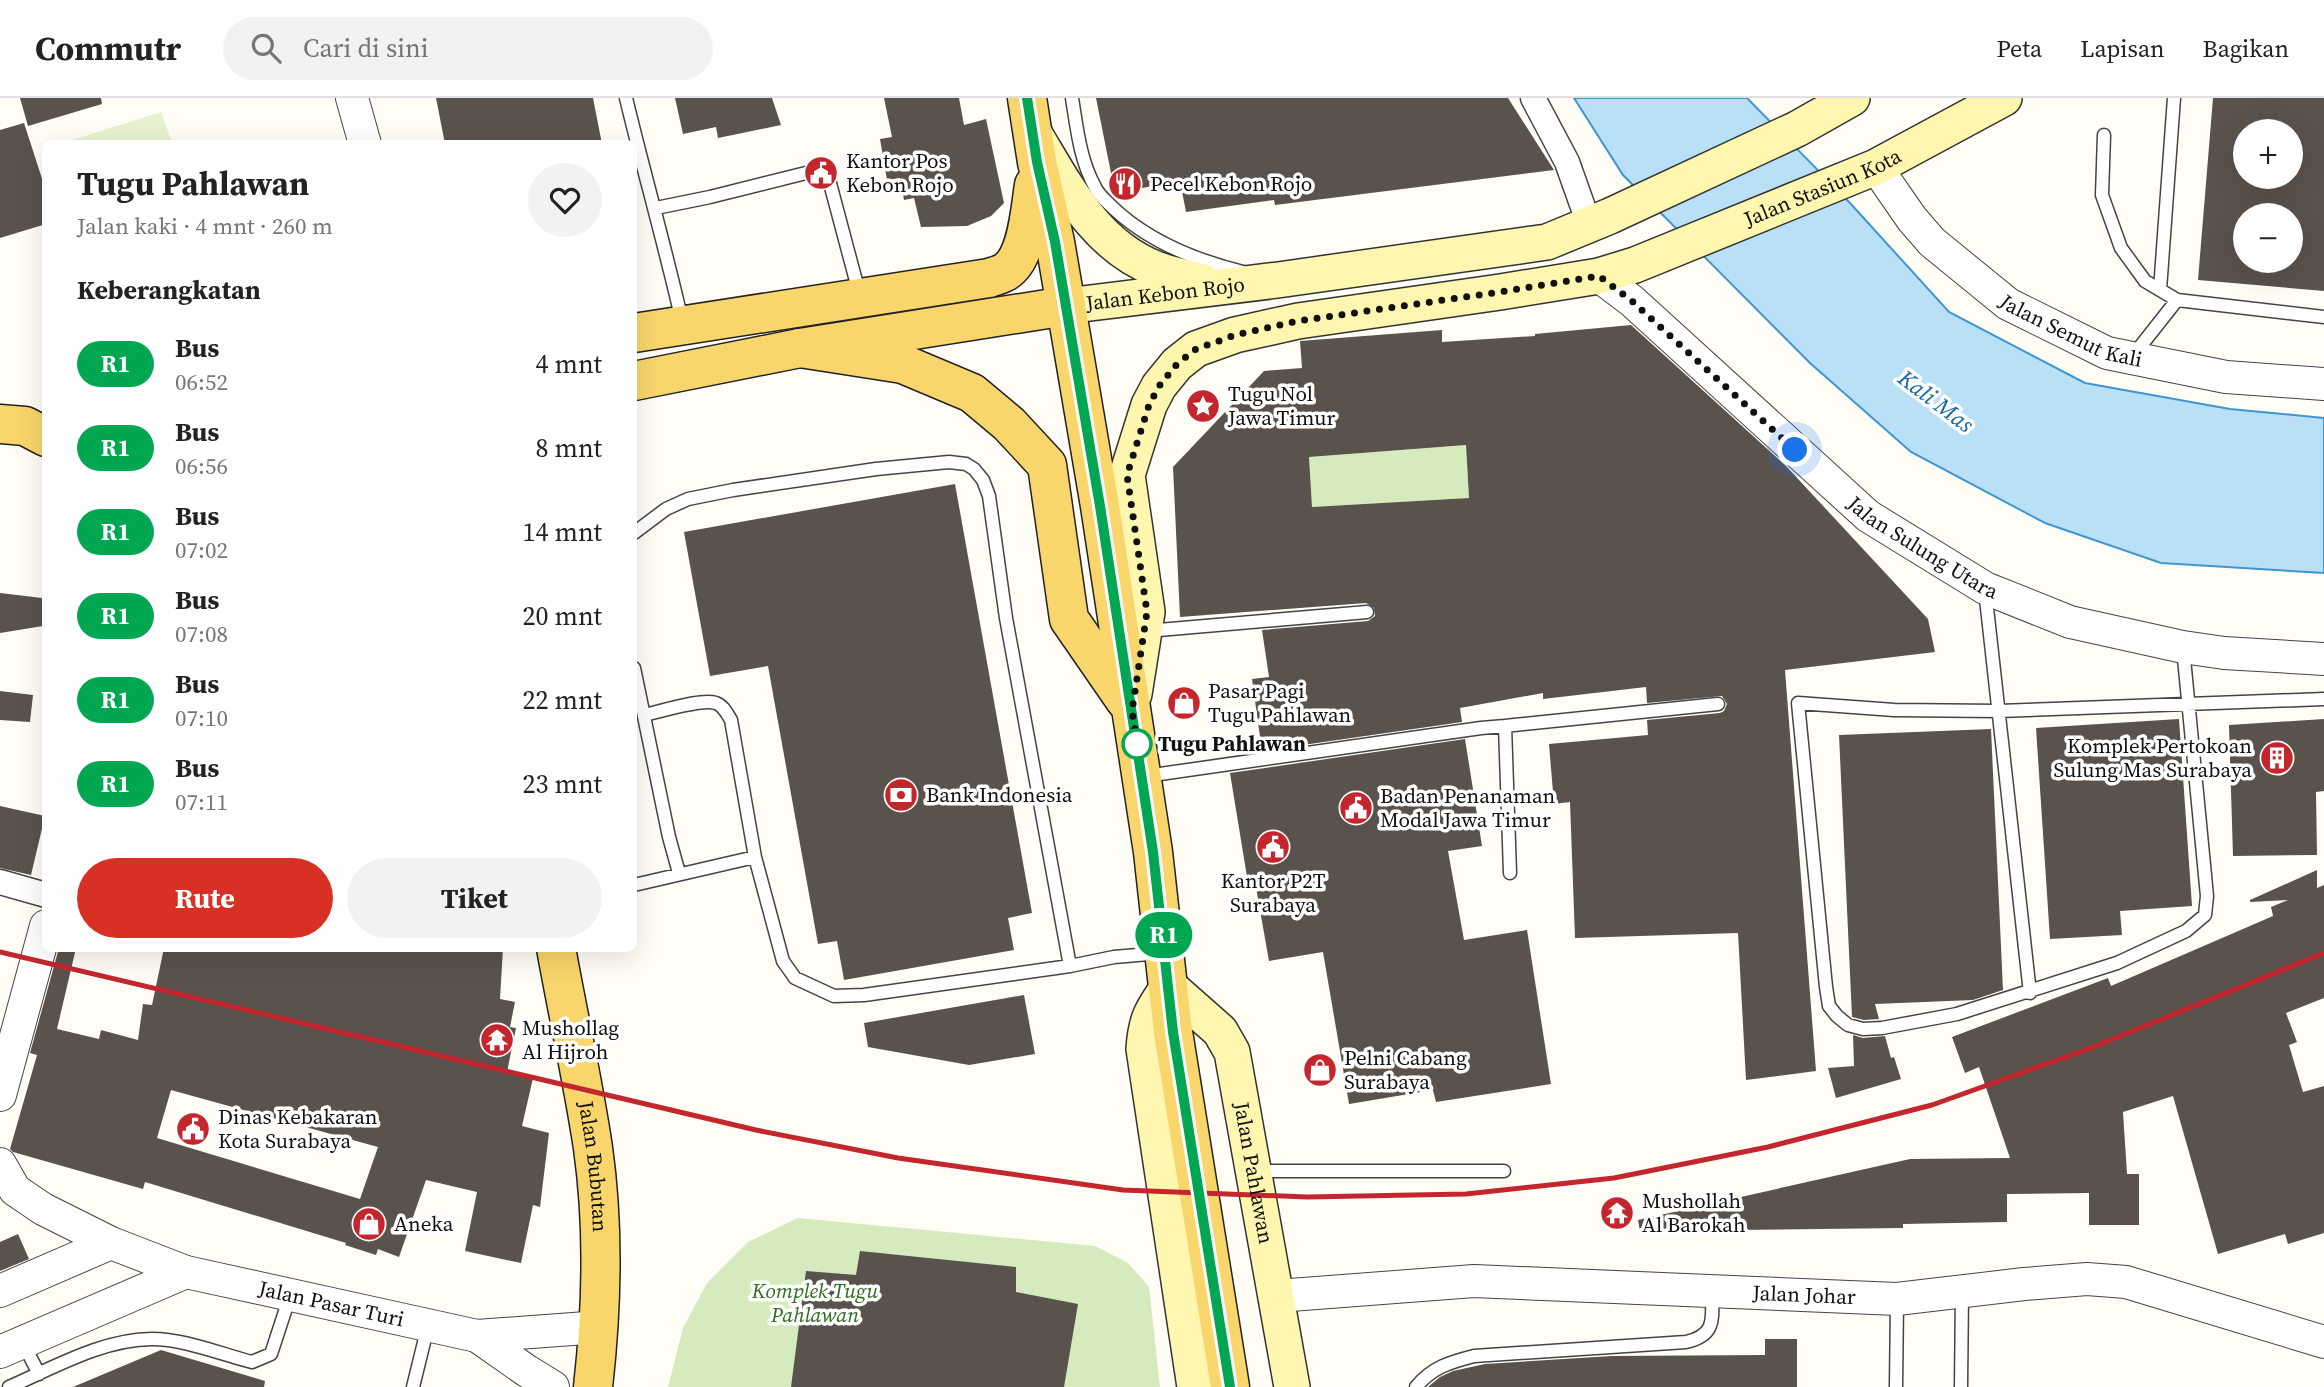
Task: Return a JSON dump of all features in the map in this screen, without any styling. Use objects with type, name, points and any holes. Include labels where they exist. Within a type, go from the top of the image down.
[{"type":"main road","name":"Jalan Stasiun Kota","points":[[1599,276],[1635,265],[1876,167],[2004,98]]},
{"type":"main road","points":[[1600,220],[1823,110]]},
{"type":"main road","points":[[1032,130],[1081,211],[1118,248],[1157,270],[1221,287]]},
{"type":"main road","points":[[637,332],[989,278],[1005,272],[1014,263],[1027,231],[1032,130]]},
{"type":"main road","points":[[1032,130],[1055,242],[1132,711],[1173,1032],[1230,1387]]},
{"type":"main road","name":"Jalan Kebon Rojo","points":[[637,380],[800,348],[1066,306],[1278,280],[1547,242],[1600,220]]},
{"type":"main road","points":[[1132,711],[1147,612],[1127,475],[1149,405],[1159,386],[1177,364],[1196,349],[1235,335],[1298,321],[1599,276]]},
{"type":"main road","points":[[800,348],[903,364],[972,393],[1009,424],[1047,465],[1069,619],[1132,711]]},
{"type":"main road","name":"Jalan Bubutan","points":[[557,952],[593,1149],[599,1235],[600,1327],[593,1387]]},
{"type":"main road","points":[[1167,969],[1146,1027],[1144,1049],[1195,1387]]},
{"type":"main road","name":"Jalan Pahlawan","points":[[1167,969],[1220,1031],[1232,1052],[1292,1387]]},
{"type":"street","points":[[352,98],[364,140]]},
{"type":"street","points":[[1533,98],[1600,220]]},
{"type":"street","name":"Jalan Semut Kali","points":[[1876,167],[1912,219],[1932,242],[2008,304],[2107,353],[2226,377],[2324,384]]},
{"type":"street","name":"Jalan Sulung Utara","points":[[1599,276],[1642,310],[1868,516],[1985,588],[2070,622],[2183,648],[2324,659]]},
{"type":"street","points":[[0,882],[42,894]]},
{"type":"street","points":[[3,1074],[42,940]]},
{"type":"street","name":"Jalan Pasar Turi","points":[[7,1183],[43,1209],[111,1243],[186,1272],[477,1336],[600,1327]]},
{"type":"street","points":[[0,1291],[111,1243]]},
{"type":"street","points":[[11,1347],[186,1272]]},
{"type":"street","name":"Jalan Johar","points":[[1277,1296],[1474,1281],[1897,1299],[2087,1279],[2126,1282],[2324,1342]]},
{"type":"street","name":"Jalan Pasar Turi","points":[[477,1336],[553,1387]]},
{"type":"lane","points":[[626,98],[636,140]]},
{"type":"lane","points":[[1072,98],[1081,155],[1096,190],[1120,215],[1139,230],[1185,254],[1227,268],[1278,280]]},
{"type":"lane","points":[[2160,290],[2174,98]]},
{"type":"lane","points":[[2104,135],[2102,195],[2121,248],[2145,281],[2177,300],[2324,317]]},
{"type":"lane","points":[[637,143],[656,208],[683,325]]},
{"type":"lane","points":[[656,208],[824,170],[827,172],[860,297]]},
{"type":"lane","points":[[2131,357],[2177,300]]},
{"type":"lane","points":[[637,531],[666,509],[688,499],[733,490],[949,462],[966,464],[974,470],[983,480],[989,496],[1006,618],[1070,966]]},
{"type":"lane","points":[[1985,588],[2030,993]]},
{"type":"lane","points":[[1144,631],[1367,612]]},
{"type":"lane","points":[[2183,648],[2188,705],[2207,896],[2205,915],[2186,931],[2117,964],[1957,1014],[1863,1029],[1848,1025],[1837,1016],[1829,1006],[1826,986],[1798,703],[1894,710],[1999,711],[2188,705],[2324,699]]},
{"type":"lane","points":[[637,682],[679,873]]},
{"type":"lane","points":[[644,715],[701,703],[715,703],[724,709],[731,720],[755,857],[783,961],[795,978],[834,996],[864,995],[1070,966],[1114,957],[1167,969]]},
{"type":"lane","points":[[1142,776],[1481,728],[1718,704]]},
{"type":"lane","points":[[1505,726],[1510,873]]},
{"type":"lane","points":[[637,884],[755,857]]},
{"type":"lane","points":[[1254,1171],[1503,1171]]},
{"type":"lane","points":[[1416,1387],[1430,1371],[1474,1356],[1699,1339],[1710,1327],[1712,1292]]},
{"type":"lane","points":[[1961,1387],[1962,1292]]},
{"type":"lane","points":[[9,1387],[99,1349],[129,1341],[154,1339],[252,1362],[262,1359],[271,1354],[290,1296]]},
{"type":"lane","points":[[1896,1387],[1897,1299]]},
{"type":"lane","points":[[413,1387],[428,1326]]},
{"type":"lane","points":[[11,1347],[38,1374]]},
{"type":"green space","points":[[161,112],[171,140],[72,140]]},
{"type":"green space","points":[[1466,445],[1469,498],[1312,507],[1309,457]]},
{"type":"green space","name":"Komplek Tugu Pahlawan","points":[[798,1218],[1095,1246],[1128,1263],[1149,1287],[1160,1387],[668,1387],[683,1328],[707,1283],[748,1242]]},
{"type":"water","name":"Kali Mas","points":[[1574,98],[1747,98],[1850,203],[1949,312],[2085,383],[2230,409],[2324,418],[2324,573],[2161,563],[2045,523],[1911,452],[1810,363],[1623,175]]},
{"type":"building","points":[[20,98],[101,98],[102,104],[28,126]]},
{"type":"building","points":[[436,98],[593,98],[601,140],[444,140]]},
{"type":"building","points":[[675,98],[772,98],[781,125],[718,138],[716,127],[683,134]]},
{"type":"building","points":[[884,98],[959,98],[964,125],[986,119],[1004,203],[991,216],[967,226],[921,227],[914,198],[904,200],[900,178],[887,180],[880,139],[892,137]]},
{"type":"building","points":[[1096,98],[1508,98],[1554,170],[1275,205],[1274,200],[1186,212],[1180,181],[1115,193]]},
{"type":"building","points":[[2213,98],[2324,98],[2324,291],[2198,280]]},
{"type":"building","points":[[24,123],[42,179],[42,225],[0,238],[0,130]]},
{"type":"building","points":[[1631,325],[1786,466],[1928,619],[1935,652],[1785,670],[1816,1071],[1746,1080],[1738,933],[1575,938],[1570,802],[1554,804],[1549,744],[1648,735],[1647,720],[1724,711],[1727,704],[1722,696],[1647,703],[1646,687],[1543,699],[1543,693],[1460,708],[1462,722],[1262,751],[1252,679],[1269,677],[1262,630],[1368,621],[1375,616],[1374,608],[1366,603],[1180,617],[1173,467],[1264,371],[1302,368],[1300,341],[1442,330],[1442,342]],"holes":[[[1466,445],[1469,498],[1312,507],[1309,457]]]},
{"type":"building","name":"Bank Indonesia","points":[[955,484],[1032,913],[1008,918],[1014,950],[844,980],[837,941],[818,944],[768,666],[710,676],[684,532]]},
{"type":"building","points":[[0,593],[42,598],[42,626],[0,633]]},
{"type":"building","points":[[0,691],[33,695],[30,722],[0,720]]},
{"type":"building","points":[[2179,719],[2192,906],[2120,911],[2122,935],[2050,939],[2036,728]]},
{"type":"building","name":"Komplek Pertokoan Sulung Mas Surabaya","points":[[2324,719],[2324,791],[2316,792],[2317,855],[2233,856],[2229,725]]},
{"type":"building","points":[[1991,729],[2003,990],[1973,1000],[1875,1004],[1879,1019],[1864,1020],[1852,1017],[1839,735]]},
{"type":"building","points":[[1465,739],[1482,846],[1448,851],[1464,940],[1527,930],[1551,1084],[1436,1102],[1433,1090],[1349,1104],[1323,952],[1269,961],[1255,882],[1248,883],[1230,773]]},
{"type":"building","points":[[0,806],[42,815],[42,829],[31,875],[0,868]]},
{"type":"building","points":[[2317,870],[2317,888],[2324,885],[2324,998],[2286,1013],[2297,1042],[2289,1045],[2303,1092],[2324,1086],[2324,1233],[2288,1244],[2285,1234],[2218,1254],[2173,1096],[2123,1112],[2127,1174],[2139,1174],[2139,1225],[2089,1225],[2089,1193],[2007,1194],[2007,1222],[1903,1224],[1903,1228],[1640,1231],[1638,1220],[1910,1159],[2010,1158],[1979,1067],[1965,1073],[1952,1037],[2108,978],[2111,986],[2273,916],[2271,907],[2288,900],[2250,900]]},
{"type":"building","points":[[58,952],[75,952],[57,1029],[99,1039],[101,1030],[138,1040],[143,1004],[152,1005],[163,952],[503,952],[500,999],[515,1002],[510,1027],[516,1028],[507,1072],[533,1078],[522,1126],[549,1133],[540,1207],[533,1205],[521,1263],[465,1251],[477,1192],[426,1180],[399,1257],[378,1249],[376,1255],[345,1245],[346,1243],[145,1182],[143,1189],[13,1152],[10,1149],[37,1055],[30,1053]],"holes":[[[171,1090],[378,1147],[360,1199],[157,1138]]]},
{"type":"building","points":[[1024,995],[1035,1054],[969,1065],[868,1047],[864,1023]]},
{"type":"building","points":[[1853,1035],[1863,1038],[1885,1036],[1901,1079],[1836,1098],[1828,1068],[1854,1066]]},
{"type":"building","points":[[18,1234],[29,1259],[0,1271],[0,1242]]},
{"type":"building","points":[[860,1251],[1016,1267],[1016,1292],[1078,1304],[1064,1387],[791,1387],[806,1271],[856,1275]]},
{"type":"building","points":[[1765,1339],[1797,1339],[1797,1387],[1428,1387],[1453,1371],[1485,1364],[1612,1356],[1765,1355]]},
{"type":"building","points":[[161,1350],[265,1381],[264,1387],[73,1387]]},
{"type":"railway","points":[[0,952],[756,1130],[898,1158],[1123,1190],[1307,1197],[1466,1194],[1614,1178],[1768,1147],[1932,1105],[2091,1048],[2324,953]]},
{"type":"bus line","name":"R1","points":[[1027,98],[1037,162],[1055,242],[1100,506],[1153,852],[1173,1032],[1230,1387]]},
{"type":"place","name":"Kantor Pos Kebon Rojo","points":[[821,173]]},
{"type":"place","name":"Pecel Kebon Rojo","points":[[1125,184]]},
{"type":"place","name":"Tugu Nol Jawa Timur","points":[[1203,406]]},
{"type":"place","name":"Pasar Pagi Tugu Pahlawan","points":[[1184,703]]},
{"type":"place","name":"Tugu Pahlawan","points":[[1137,744]]},
{"type":"place","name":"Komplek Pertokoan Sulung Mas Surabaya","points":[[2277,758]]},
{"type":"place","name":"Bank Indonesia","points":[[901,795]]},
{"type":"place","name":"Badan Penanaman Modal Jawa Timur","points":[[1356,808]]},
{"type":"place","name":"Kantor P2T Surabaya","points":[[1273,847]]},
{"type":"place","name":"Mushollag Al Hijroh","points":[[497,1040]]},
{"type":"place","name":"Pelni Cabang Surabaya","points":[[1320,1070]]},
{"type":"place","name":"Dinas Kebakaran Kota Surabaya","points":[[193,1129]]},
{"type":"place","name":"Mushollah Al Barokah","points":[[1617,1213]]},
{"type":"place","name":"Aneka","points":[[369,1224]]},
{"type":"route","points":[[1137,744],[1139,755],[1132,711],[1147,612],[1127,475],[1149,405],[1159,386],[1177,364],[1196,349],[1235,335],[1298,321],[1599,276],[1632,301],[1795,450]]}]
